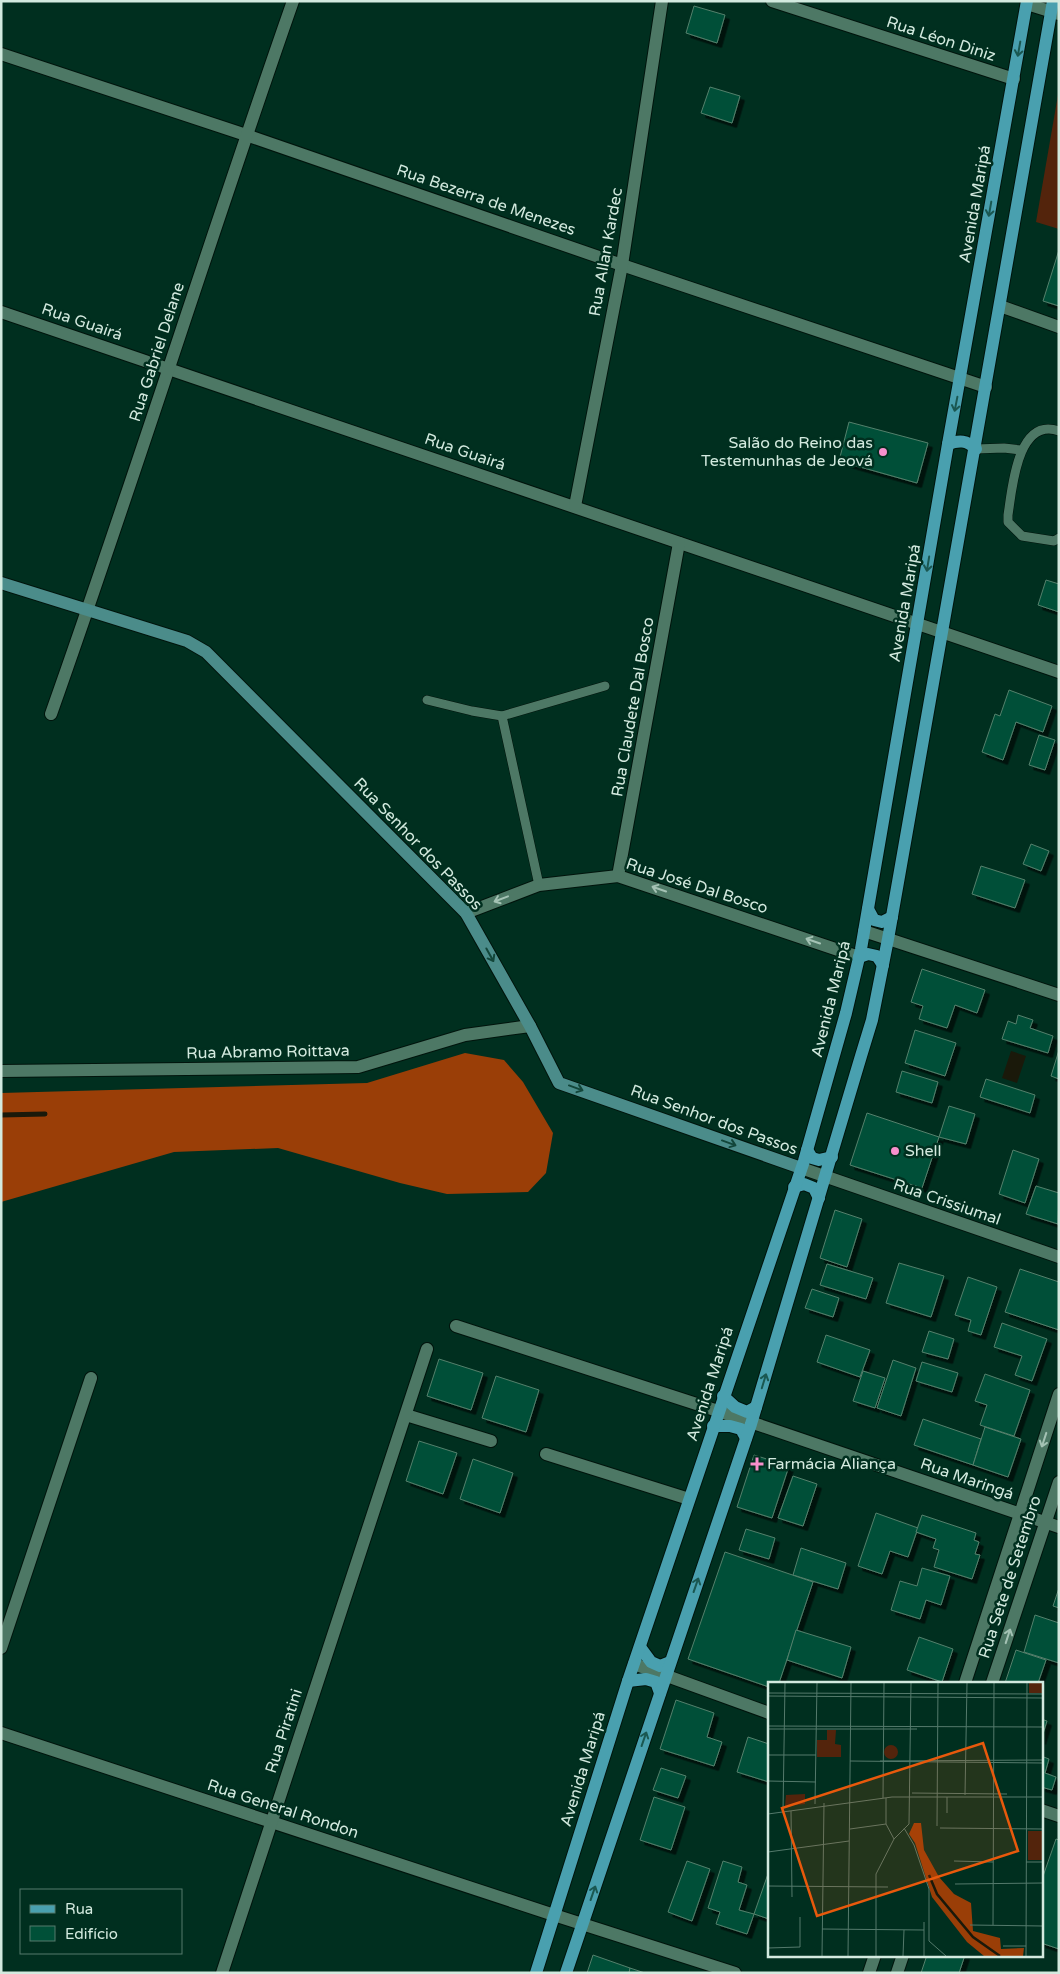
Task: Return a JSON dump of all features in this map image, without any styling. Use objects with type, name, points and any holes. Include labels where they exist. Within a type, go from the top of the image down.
[{"type":"main road","name":"Avenida Maripá","points":[[536,1973],[628,1681],[807,1150],[846,1013],[868,909],[948,444],[1027,3]]},
{"type":"main road","points":[[566,1973],[756,1407],[872,1020],[1055,9]]},
{"type":"main road","points":[[948,444],[958,440],[970,443],[976,449]]},
{"type":"main road","points":[[868,909],[874,920],[882,922],[892,917]]},
{"type":"main road","points":[[859,957],[868,954],[877,956],[883,965]]},
{"type":"main road","points":[[807,1150],[812,1158],[819,1160],[832,1157]]},
{"type":"main road","points":[[794,1187],[804,1184],[814,1188],[819,1198]]},
{"type":"main road","points":[[723,1396],[735,1407],[747,1412],[756,1407]]},
{"type":"main road","points":[[713,1426],[730,1426],[741,1429],[746,1438]]},
{"type":"main road","points":[[640,1647],[651,1662],[660,1666],[670,1662]]},
{"type":"main road","points":[[628,1681],[646,1679],[656,1682],[660,1694]]},
{"type":"street","name":"Rua Gabriel Delane","points":[[51,714],[293,1]]},
{"type":"street","name":"Rua Allan Kardec","points":[[576,506],[622,265],[662,1]]},
{"type":"street","name":"Rua Léon Diniz","points":[[772,1],[1014,79]]},
{"type":"street","points":[[1027,3],[1055,9]]},
{"type":"street","name":"Rua Bezerra de Menezes","points":[[1,54],[246,135],[622,265],[986,387]]},
{"type":"street","points":[[1000,306],[1059,327]]},
{"type":"street","name":"Rua Guairá","points":[[1,312],[576,506],[942,634],[1059,672]]},
{"type":"street","name":"Rua Claudete Dal Bosco","points":[[618,876],[679,543]]},
{"type":"street","name":"Rua Senhor dos Passos","points":[[1,583],[87,611],[187,640],[206,652],[466,912],[530,1026],[559,1083],[801,1168]]},
{"type":"street","name":"Rua José Dal Bosco","points":[[466,912],[539,885],[618,876],[859,957]]},
{"type":"street","points":[[864,931],[1059,995]]},
{"type":"street","name":"Rua Abramo Roittava","points":[[1,1071],[358,1067],[465,1034],[530,1026]]},
{"type":"street","name":"Rua Crissiumal","points":[[801,1168],[825,1178],[1059,1257]]},
{"type":"street","name":"Rua Maringá","points":[[456,1326],[718,1411],[750,1424],[1059,1528]]},
{"type":"street","name":"Rua Piratini","points":[[222,1973],[427,1349]]},
{"type":"street","points":[[1,1648],[91,1378]]},
{"type":"street","name":"Rua Sete de Setembro","points":[[965,1682],[1059,1394]]},
{"type":"street","points":[[406,1415],[491,1441]]},
{"type":"street","points":[[546,1454],[689,1499]]},
{"type":"street","name":"Rua Sete de Setembro","points":[[992,1682],[1059,1482]]},
{"type":"street","points":[[634,1664],[768,1713]]},
{"type":"street","name":"Rua General Rondon","points":[[1,1733],[582,1924]]},
{"type":"street","points":[[1042,1810],[1059,1816]]},
{"type":"street","points":[[582,1924],[735,1973]]},
{"type":"street","points":[[869,1973],[875,1956]]},
{"type":"street","points":[[897,1973],[903,1956]]},
{"type":"lane","points":[[1059,431],[1052,429],[1042,430],[1030,437],[1021,450],[1008,522],[1022,536],[1054,541],[1059,538]]},
{"type":"lane","points":[[976,449],[1004,448],[1021,450]]},
{"type":"lane","points":[[427,700],[502,716],[605,686]]},
{"type":"lane","points":[[502,716],[539,885]]},
{"type":"shaded area","points":[[1059,89],[1059,229],[1036,222]]},
{"type":"shaded area","points":[[1011,1051],[1026,1056],[1017,1083],[1002,1078]]},
{"type":"shaded area","points":[[465,1053],[504,1060],[523,1082],[553,1133],[546,1173],[528,1192],[447,1194],[400,1183],[278,1148],[174,1152],[1,1202],[1,1093],[367,1083]]},
{"type":"building","points":[[694,6],[725,15],[717,43],[686,33]]},
{"type":"building","points":[[710,87],[740,96],[732,123],[701,113]]},
{"type":"building","points":[[1059,250],[1059,306],[1043,301]]},
{"type":"building","name":"Salão do Reino das Testemunhas de Jeová","points":[[849,422],[928,443],[917,483],[839,461]]},
{"type":"building","points":[[1046,580],[1059,584],[1059,612],[1038,605]]},
{"type":"building","points":[[1009,690],[1052,706],[1043,732],[1016,722],[1003,760],[982,752],[995,714],[1000,716]]},
{"type":"building","points":[[1039,735],[1055,740],[1045,770],[1029,765]]},
{"type":"building","points":[[1031,844],[1049,851],[1041,871],[1023,864]]},
{"type":"building","points":[[981,866],[1025,880],[1015,908],[972,894]]},
{"type":"building","points":[[922,969],[985,990],[977,1013],[955,1005],[947,1028],[919,1019],[923,1006],[911,1002]]},
{"type":"building","points":[[1018,1015],[1033,1020],[1030,1028],[1053,1036],[1048,1053],[1002,1039],[1008,1021],[1016,1024]]},
{"type":"building","points":[[915,1030],[956,1043],[945,1076],[905,1063]]},
{"type":"building","points":[[1059,1050],[1059,1079],[1051,1076]]},
{"type":"building","points":[[902,1071],[938,1082],[932,1103],[896,1092]]},
{"type":"building","points":[[986,1079],[1035,1095],[1030,1113],[980,1097]]},
{"type":"building","points":[[949,1106],[975,1114],[966,1144],[939,1137]]},
{"type":"building","name":"Shell","points":[[867,1113],[939,1137],[922,1188],[850,1165]]},
{"type":"building","points":[[1013,1150],[1039,1159],[1025,1203],[999,1194]]},
{"type":"building","points":[[1036,1186],[1059,1193],[1058,1224],[1026,1214]]},
{"type":"building","points":[[835,1210],[862,1219],[847,1267],[820,1258]]},
{"type":"building","points":[[899,1263],[944,1276],[931,1317],[886,1303]]},
{"type":"building","points":[[827,1264],[873,1278],[866,1299],[820,1285]]},
{"type":"building","points":[[1020,1269],[1059,1282],[1059,1330],[1005,1312]]},
{"type":"building","points":[[968,1277],[997,1287],[981,1335],[968,1331],[971,1320],[955,1315]]},
{"type":"building","points":[[812,1289],[839,1298],[833,1317],[805,1308]]},
{"type":"building","points":[[1002,1323],[1047,1339],[1032,1381],[1015,1375],[1022,1356],[994,1347]]},
{"type":"building","points":[[929,1331],[954,1339],[948,1359],[922,1352]]},
{"type":"building","points":[[826,1335],[870,1350],[860,1377],[817,1362]]},
{"type":"building","points":[[439,1359],[483,1373],[471,1410],[427,1396]]},
{"type":"building","points":[[893,1360],[916,1368],[901,1416],[877,1408]]},
{"type":"building","points":[[922,1362],[958,1373],[952,1392],[916,1381]]},
{"type":"building","points":[[863,1371],[885,1378],[875,1408],[853,1401]]},
{"type":"building","points":[[985,1374],[1030,1390],[1014,1436],[980,1425],[987,1405],[975,1401]]},
{"type":"building","points":[[496,1376],[539,1390],[526,1432],[482,1418]]},
{"type":"building","points":[[923,1419],[981,1439],[973,1465],[914,1445]]},
{"type":"building","points":[[985,1427],[1021,1439],[1008,1477],[973,1465]]},
{"type":"building","points":[[419,1441],[457,1453],[443,1494],[406,1481]]},
{"type":"building","points":[[754,1455],[789,1466],[772,1518],[737,1507]]},
{"type":"building","points":[[473,1459],[513,1473],[500,1513],[460,1499]]},
{"type":"building","points":[[793,1476],[817,1484],[803,1526],[778,1518]]},
{"type":"building","points":[[876,1513],[918,1528],[908,1557],[890,1551],[882,1574],[858,1566]]},
{"type":"building","points":[[922,1515],[976,1533],[974,1540],[979,1542],[975,1554],[980,1555],[972,1579],[934,1567],[939,1550],[933,1548],[936,1539],[916,1532]]},
{"type":"building","points":[[746,1529],[775,1538],[769,1559],[739,1550]]},
{"type":"building","points":[[801,1548],[846,1563],[838,1589],[793,1575]]},
{"type":"building","points":[[725,1552],[813,1582],[779,1682],[768,1682],[768,1687],[688,1659]]},
{"type":"building","points":[[922,1568],[950,1576],[941,1605],[926,1600],[920,1619],[891,1610],[900,1581],[917,1586]]},
{"type":"building","points":[[1059,1588],[1059,1608],[1053,1606]]},
{"type":"building","points":[[1035,1615],[1059,1623],[1059,1663],[1024,1652]]},
{"type":"building","points":[[796,1630],[851,1647],[842,1678],[787,1660]]},
{"type":"building","points":[[919,1637],[953,1649],[942,1682],[907,1670]]},
{"type":"building","points":[[1016,1650],[1046,1660],[1038,1682],[1005,1682]]},
{"type":"building","points":[[676,1700],[714,1713],[707,1737],[722,1742],[714,1766],[660,1749]]},
{"type":"building","points":[[1042,1719],[1047,1721],[1042,1737]]},
{"type":"building","points":[[748,1737],[768,1744],[768,1782],[737,1772]]},
{"type":"building","points":[[1042,1756],[1049,1759],[1045,1773],[1056,1777],[1052,1790],[1042,1787]]},
{"type":"building","points":[[661,1768],[686,1776],[678,1798],[653,1790]]},
{"type":"building","points":[[654,1797],[685,1807],[671,1850],[640,1840]]},
{"type":"building","points":[[1056,1839],[1059,1840],[1059,1949],[1042,1943],[1042,1879]]},
{"type":"building","points":[[687,1861],[710,1869],[692,1921],[668,1912]]},
{"type":"building","points":[[723,1861],[742,1867],[738,1882],[747,1885],[739,1910],[754,1914],[747,1934],[716,1924],[720,1912],[708,1908]]},
{"type":"building","points":[[768,1874],[768,1919],[754,1914]]},
{"type":"building","points":[[593,1955],[630,1968],[629,1973],[587,1973]]},
{"type":"building","points":[[927,1956],[965,1956],[959,1973],[921,1973]]},
{"type":"building","points":[[630,1968],[645,1973],[629,1973]]},
{"type":"waterway","points":[[1,1115],[45,1114]]},
{"type":"place","name":"Salão do Reino das Testemunhas de Jeová","points":[[883,452]]},
{"type":"place","name":"Shell","points":[[895,1151]]},
{"type":"place","name":"Farmácia Aliança","points":[[757,1464]]}]
